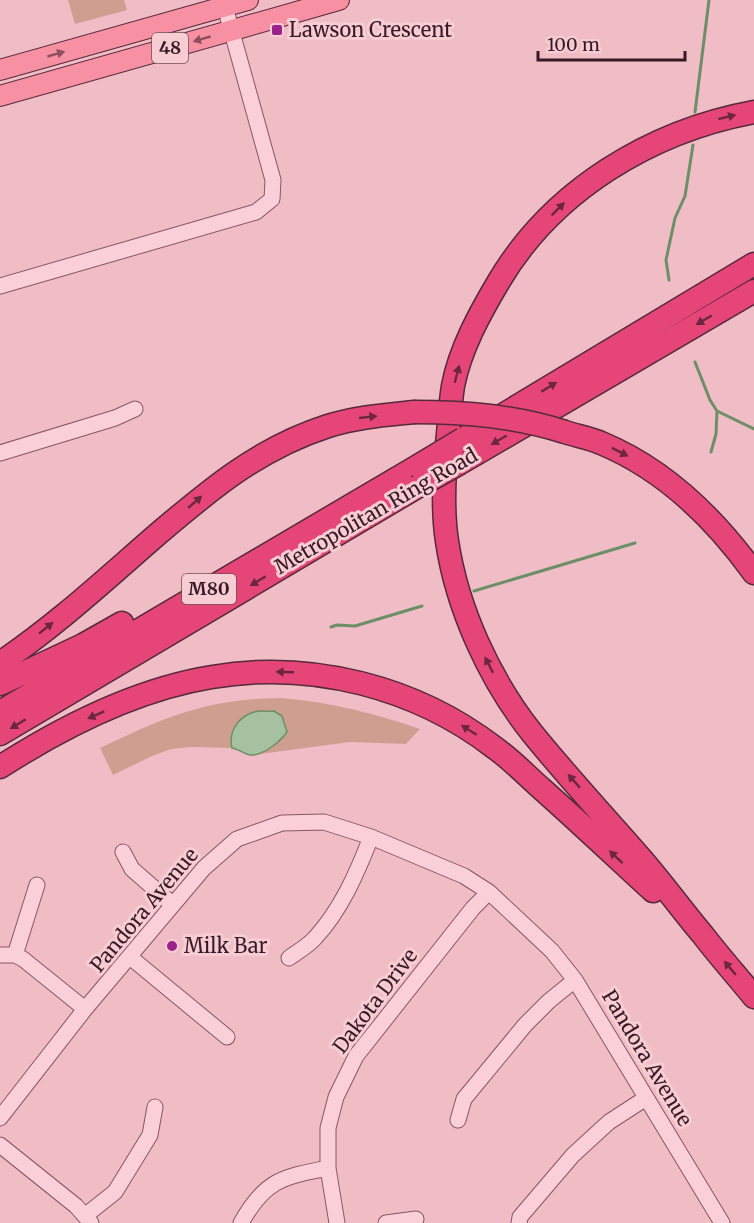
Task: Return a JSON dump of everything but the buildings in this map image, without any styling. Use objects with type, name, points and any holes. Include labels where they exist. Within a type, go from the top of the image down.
[{"type":"highway","points":[[754,112],[703,124],[670,136],[603,172],[571,196],[523,247],[487,302],[458,367],[453,387],[445,461],[444,517],[450,558],[470,623],[500,685],[531,732],[645,863],[754,997]]},
{"type":"highway","name":"Metropolitan Ring Road","points":[[0,734],[417,477],[463,439],[754,264]]},
{"type":"highway","name":"Metropolitan Ring Road","points":[[0,712],[284,544],[417,477],[460,462],[754,291]]},
{"type":"highway","points":[[0,663],[82,599],[231,474],[279,445],[329,425],[356,418],[414,412],[460,412],[542,425],[600,442],[681,492],[711,520],[754,573]]},
{"type":"highway","points":[[0,684],[83,645],[188,585],[284,544]]},
{"type":"highway","points":[[0,766],[56,735],[116,706],[180,684],[247,672],[302,673],[341,678],[403,696],[451,719],[496,748],[705,939]]},
{"type":"main road","name":"48","points":[[0,70],[249,0]]},
{"type":"main road","name":"48","points":[[0,96],[339,0]]},
{"type":"street","points":[[0,286],[256,212],[272,199],[273,180],[225,7]]},
{"type":"street","points":[[0,453],[115,418],[135,409]]},
{"type":"street","name":"Pandora Avenue","points":[[0,1118],[86,1009],[204,868],[237,839],[282,823],[324,822],[371,837],[464,876],[489,892],[552,951],[575,980],[722,1223]]},
{"type":"street","points":[[289,958],[314,939],[345,898],[371,837]]},
{"type":"street","points":[[123,852],[132,869],[172,904]]},
{"type":"street","points":[[37,885],[8,955],[35,967],[86,1009]]},
{"type":"street","name":"Dakota Drive","points":[[337,1223],[328,1168],[328,1128],[336,1097],[356,1056],[473,908],[489,892]]},
{"type":"street","points":[[130,957],[227,1037]]},
{"type":"street","points":[[458,1120],[464,1099],[525,1025],[575,980]]},
{"type":"street","points":[[519,1223],[520,1217],[573,1155],[609,1122],[646,1098]]},
{"type":"street","points":[[0,1145],[89,1219],[115,1192],[150,1135],[155,1107]]},
{"type":"street","points":[[241,1223],[249,1208],[265,1189],[285,1177],[328,1168]]},
{"type":"street","points":[[386,1223],[416,1219]]},
{"type":"shaded area","points":[[68,0],[124,0],[127,10],[75,24]]},
{"type":"shaded area","points":[[280,698],[351,709],[420,729],[406,744],[350,742],[253,755],[232,748],[171,749],[113,775],[100,748],[145,727],[208,706],[254,699]]},
{"type":"shaded area","points":[[256,711],[274,711],[282,716],[287,732],[281,740],[266,751],[255,755],[232,748],[233,731],[243,717]]},
{"type":"waterway","points":[[695,112],[709,0]]},
{"type":"waterway","points":[[669,280],[666,260],[675,218],[685,196],[693,145]]},
{"type":"waterway","points":[[695,362],[710,400],[717,411],[754,429]]},
{"type":"waterway","points":[[711,452],[716,434],[717,411]]},
{"type":"waterway","points":[[474,591],[635,543]]},
{"type":"waterway","points":[[331,627],[355,626],[422,606]]},
{"type":"place","name":"Lawson Crescent","points":[[277,30]]},
{"type":"place","name":"Milk Bar","points":[[172,946]]}]
